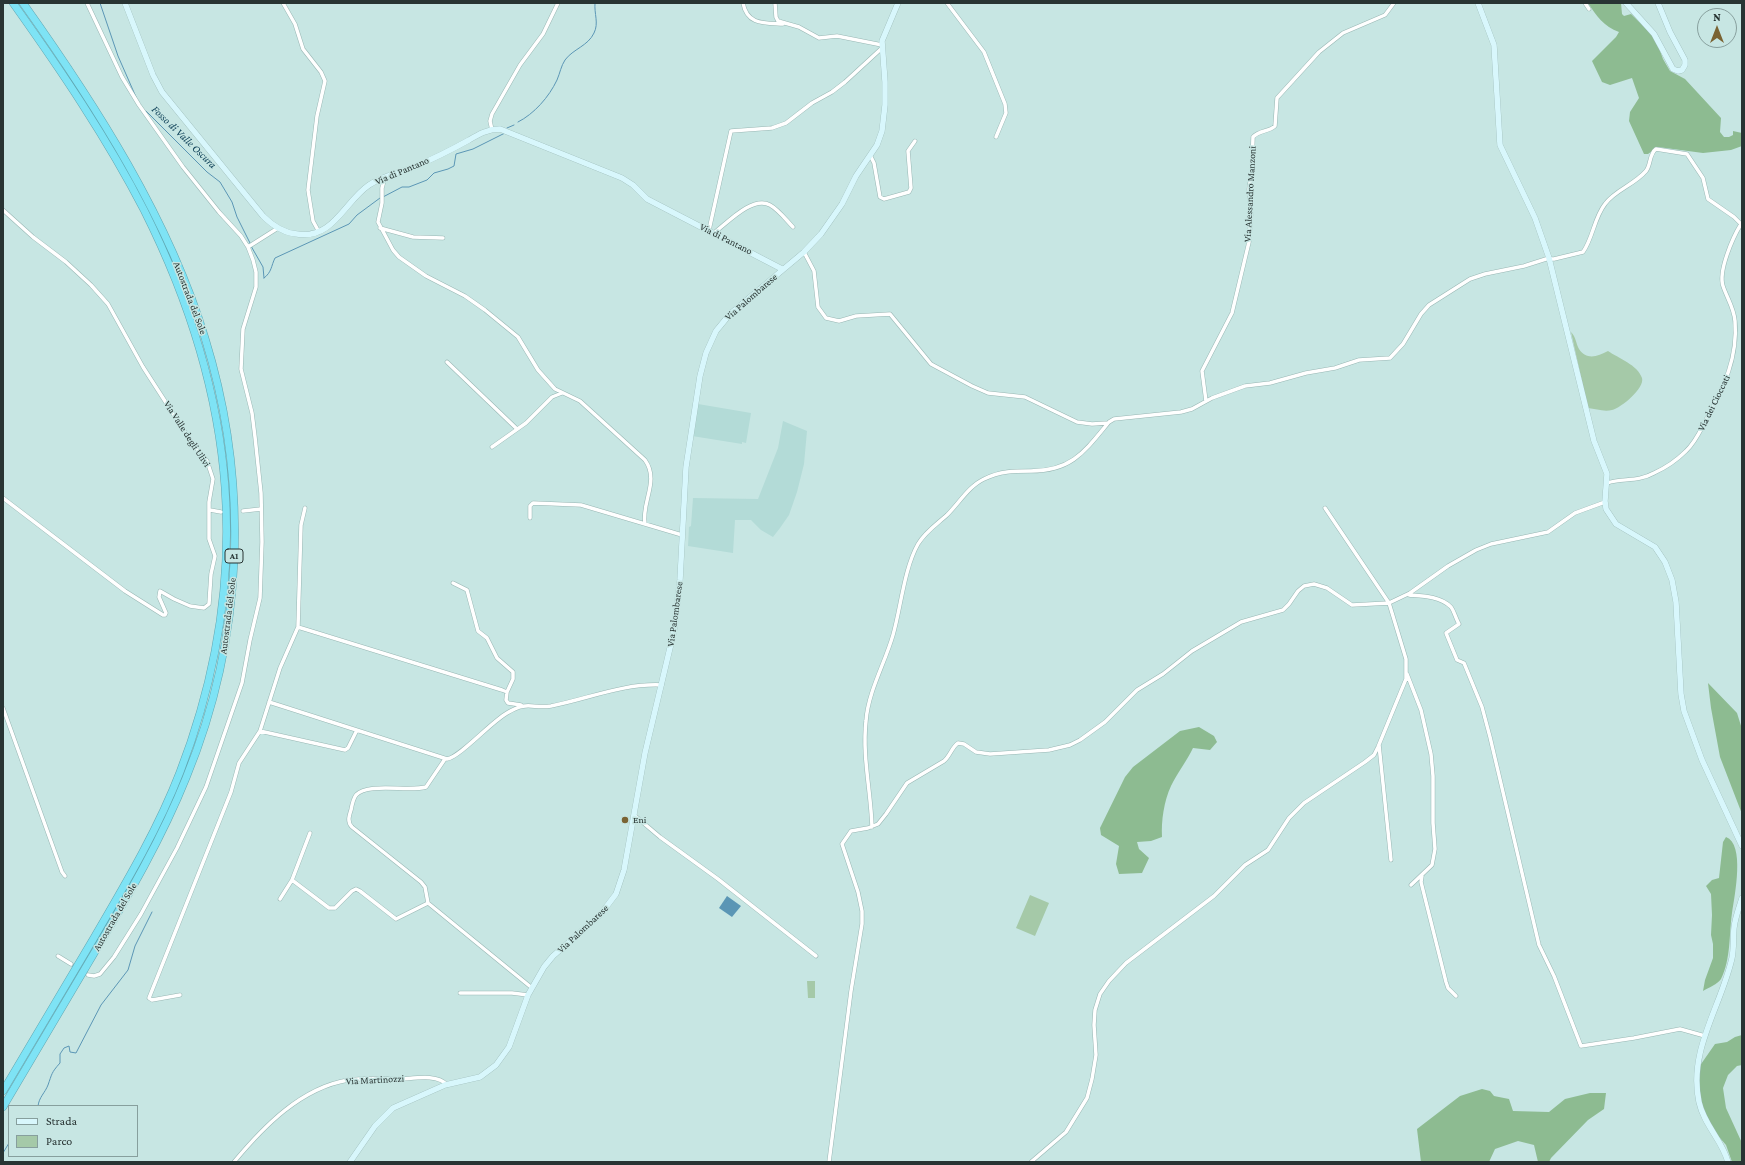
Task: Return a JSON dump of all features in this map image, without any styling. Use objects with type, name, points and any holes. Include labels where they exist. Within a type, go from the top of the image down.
[{"type":"highway","name":"Autostrada del Sole","points":[[3,1091],[120,894],[156,826],[180,774],[199,721],[214,663],[224,600],[227,542],[226,496],[219,430],[212,395],[196,337],[174,275],[143,210],[101,135],[52,58],[13,3]]},
{"type":"highway","name":"Autostrada del Sole","points":[[3,1107],[128,895],[163,829],[187,776],[206,721],[222,663],[232,600],[235,548],[235,504],[230,450],[218,386],[205,336],[181,272],[150,206],[108,131],[58,53],[23,3]]},
{"type":"street","points":[[87,3],[120,73],[139,105],[181,164],[219,212],[238,232],[248,247],[255,268],[257,283],[243,334],[241,372],[253,419],[260,480],[261,509],[260,598],[242,684],[218,756],[194,814],[136,923],[101,974],[96,976],[88,975]]},
{"type":"street","name":"Via di Pantano","points":[[125,3],[153,75],[162,92],[263,216],[278,228],[291,234],[300,235],[319,232],[336,220],[366,188],[386,177],[420,164],[492,130],[500,129],[622,178],[633,185],[646,199],[711,231],[782,270]]},
{"type":"street","points":[[283,3],[295,24],[302,49],[320,72],[325,82],[317,116],[308,188],[308,198],[313,221],[319,232]]},
{"type":"street","points":[[492,130],[490,121],[492,114],[520,65],[543,34],[558,3]]},
{"type":"street","points":[[743,3],[746,13],[753,20],[789,24]]},
{"type":"street","points":[[774,3],[777,20],[800,27],[819,38],[837,36],[882,46]]},
{"type":"street","name":"Via Palombarese","points":[[350,1162],[375,1126],[391,1109],[403,1102],[447,1085],[478,1078],[496,1065],[510,1045],[528,996],[550,959],[599,917],[614,898],[623,874],[645,750],[662,686],[675,622],[687,459],[701,373],[707,350],[716,332],[728,316],[804,252],[830,222],[880,138],[884,117],[886,82],[882,46],[885,32],[898,3]]},
{"type":"street","points":[[947,3],[985,54],[1005,104],[1006,113],[996,137]]},
{"type":"street","name":"Via Alessandro Manzoni","points":[[1206,401],[1202,371],[1232,313],[1249,242],[1251,217],[1249,189],[1254,136],[1258,133],[1274,128],[1276,122],[1277,98],[1321,51],[1343,33],[1385,15],[1394,3]]},
{"type":"street","points":[[1478,3],[1494,44],[1496,101],[1501,147],[1536,220],[1549,258],[1594,441],[1607,472],[1605,502],[1609,514],[1616,524],[1653,546],[1662,557],[1669,570],[1676,602],[1681,694],[1684,709],[1707,772],[1742,846]]},
{"type":"street","points":[[1585,3],[1589,8]]},
{"type":"street","points":[[1626,3],[1654,34],[1673,68],[1678,71],[1682,70],[1685,65],[1685,60],[1670,32],[1658,3]]},
{"type":"street","points":[[711,231],[731,130],[774,127],[786,123],[809,105],[845,82],[882,46]]},
{"type":"street","points":[[870,155],[874,161],[880,197],[883,199],[909,192],[911,188],[908,152],[915,141]]},
{"type":"street","points":[[872,827],[871,799],[865,740],[866,717],[893,636],[912,558],[919,542],[926,533],[948,514],[981,481],[1008,471],[1045,470],[1062,466],[1074,460],[1085,451],[1108,424],[1116,419],[1181,412],[1192,409],[1206,401],[1247,386],[1270,383],[1306,373],[1335,368],[1359,360],[1390,358],[1406,340],[1425,309],[1441,296],[1480,275],[1524,266],[1549,258],[1581,253],[1584,251],[1604,206],[1610,199],[1645,172],[1650,164],[1653,152],[1656,149],[1687,154],[1703,178],[1708,199],[1741,223]]},
{"type":"street","points":[[386,177],[382,188],[382,205],[378,217],[380,228],[399,257],[428,277],[470,299],[517,336],[541,373],[554,389],[571,395],[580,401],[627,442],[646,461],[650,468],[651,478],[644,515],[645,524]]},
{"type":"street","points":[[711,231],[750,206],[759,202],[772,206],[793,227]]},
{"type":"street","name":"Via Valle degli Ulivi","points":[[3,210],[33,237],[66,262],[91,285],[112,310],[144,367],[192,443],[207,461],[213,477],[209,539],[215,556],[211,574],[210,601],[205,608],[195,607],[174,599],[160,591],[158,596],[166,613],[164,615],[124,591],[3,498]]},
{"type":"street","name":"Via dei Cioccati","points":[[1607,483],[1631,481],[1646,477],[1663,468],[1680,456],[1697,437],[1718,397],[1731,366],[1735,326],[1731,304],[1723,287],[1722,276],[1729,252],[1741,223]]},
{"type":"street","points":[[248,247],[278,228]]},
{"type":"street","points":[[380,228],[413,237],[443,238]]},
{"type":"street","points":[[804,252],[814,270],[818,306],[822,314],[828,318],[839,321],[856,316],[889,314],[893,316],[920,353],[931,364],[977,389],[992,394],[1025,397],[1077,422],[1108,424]]},
{"type":"street","points":[[447,362],[517,429]]},
{"type":"street","points":[[492,446],[527,422],[552,397],[562,393]]},
{"type":"street","points":[[829,1162],[851,990],[862,924],[862,911],[858,892],[842,844],[851,831],[872,827],[884,818],[905,784],[945,760],[957,743],[964,744],[976,752],[990,754],[1055,749],[1074,743],[1110,718],[1139,689],[1163,674],[1192,651],[1242,621],[1283,610],[1298,591],[1304,586],[1314,584],[1329,589],[1352,605],[1389,603],[1408,594],[1448,566],[1476,550],[1494,544],[1548,532],[1575,513],[1605,502]]},
{"type":"street","points":[[530,518],[530,506],[533,503],[568,503],[588,507],[682,535]]},
{"type":"street","points":[[180,994],[152,1000],[149,998],[231,792],[236,768],[260,731],[281,665],[298,627],[301,525],[305,508]]},
{"type":"street","points":[[1325,508],[1389,603],[1405,657],[1407,674],[1422,714],[1433,768],[1432,820],[1435,852],[1432,863],[1422,876],[1411,885]]},
{"type":"street","points":[[243,511],[261,509]]},
{"type":"street","points":[[210,510],[221,512]]},
{"type":"street","points":[[453,583],[467,590],[478,630],[488,640],[497,658],[514,674],[512,684],[507,692],[506,700],[508,704],[550,706],[628,687],[662,686]]},
{"type":"street","points":[[1408,594],[1432,597],[1444,602],[1451,607],[1458,624],[1446,633],[1457,660],[1464,663],[1482,707],[1539,945],[1554,976],[1580,1046],[1680,1029],[1705,1036]]},
{"type":"street","points":[[298,627],[507,692]]},
{"type":"street","points":[[1031,1162],[1066,1132],[1087,1098],[1096,1059],[1094,1012],[1099,997],[1109,981],[1124,965],[1214,896],[1245,865],[1273,844],[1289,818],[1302,805],[1368,760],[1375,753],[1407,674]]},
{"type":"street","points":[[269,702],[445,759],[452,758],[504,715],[524,705]]},
{"type":"street","points":[[3,708],[62,872],[65,876]]},
{"type":"street","points":[[260,731],[345,750],[348,748],[356,730]]},
{"type":"street","points":[[1379,744],[1391,860]]},
{"type":"street","points":[[445,759],[429,784],[425,787],[373,790],[359,793],[354,799],[349,823],[422,883],[428,903],[532,988]]},
{"type":"street","points":[[633,815],[816,956]]},
{"type":"street","points":[[280,899],[292,880],[310,833]]},
{"type":"street","points":[[1422,876],[1421,881],[1446,984],[1456,996]]},
{"type":"street","points":[[292,880],[330,909],[335,908],[352,891],[356,889],[396,919],[428,903]]},
{"type":"street","points":[[1728,1162],[1722,1147],[1704,1119],[1698,1100],[1696,1071],[1705,1036],[1732,959],[1735,921],[1742,898]]},
{"type":"street","points":[[58,956],[71,964]]},
{"type":"street","points":[[460,993],[515,993],[528,996]]},
{"type":"street","name":"Via Martinozzi","points":[[234,1162],[272,1121],[302,1099],[324,1087],[357,1079],[413,1078],[440,1079],[447,1085]]},
{"type":"shaded area","points":[[698,404],[751,413],[746,443],[742,442],[742,444],[692,436]]},
{"type":"shaded area","points":[[783,421],[807,431],[804,464],[797,492],[789,515],[780,528],[773,537],[761,530],[751,520],[735,520],[733,553],[688,546],[693,498],[758,499],[778,448]]},
{"type":"green space","points":[[1588,3],[1621,3],[1622,14],[1624,16],[1631,14],[1655,37],[1663,59],[1670,71],[1685,79],[1721,118],[1720,132],[1724,137],[1733,135],[1733,131],[1742,133],[1742,146],[1731,150],[1703,153],[1658,147],[1648,154],[1644,154],[1629,121],[1630,112],[1639,98],[1632,78],[1610,85],[1602,82],[1592,61],[1616,37],[1619,32],[1605,24]]},
{"type":"green space","points":[[1571,332],[1582,353],[1589,356],[1597,356],[1608,351],[1627,362],[1640,373],[1642,382],[1640,387],[1632,397],[1621,406],[1609,411],[1588,408]]},
{"type":"green space","points":[[1708,683],[1737,713],[1742,729],[1742,814],[1720,757]]},
{"type":"green space","points":[[1199,727],[1214,736],[1217,742],[1210,750],[1193,748],[1176,776],[1165,805],[1162,824],[1162,837],[1151,841],[1137,842],[1139,849],[1149,858],[1142,873],[1119,874],[1116,864],[1119,846],[1101,835],[1100,828],[1125,777],[1133,767],[1180,731]]},
{"type":"green space","points":[[1726,837],[1732,841],[1737,859],[1736,882],[1727,963],[1720,981],[1703,991],[1705,980],[1713,958],[1713,944],[1711,935],[1711,894],[1706,886],[1712,880],[1719,878],[1723,842]]},
{"type":"green space","points":[[1030,895],[1049,903],[1035,936],[1016,928]]},
{"type":"green space","points":[[807,981],[815,981],[815,998],[808,998]]},
{"type":"green space","points":[[1742,1035],[1742,1065],[1737,1066],[1728,1075],[1723,1088],[1726,1108],[1742,1143],[1742,1162],[1732,1162],[1726,1145],[1707,1123],[1701,1108],[1699,1067],[1715,1044],[1727,1042]]},
{"type":"green space","points":[[1482,1089],[1490,1091],[1494,1096],[1509,1099],[1513,1111],[1549,1112],[1565,1099],[1590,1093],[1606,1093],[1604,1109],[1588,1120],[1551,1158],[1549,1162],[1538,1162],[1534,1145],[1518,1141],[1495,1149],[1489,1162],[1421,1162],[1417,1129],[1460,1096]]},
{"type":"water","points":[[727,896],[741,906],[732,917],[719,908]]},
{"type":"waterway","name":"Fosso di Valle Oscura","points":[[100,3],[118,56],[136,97]]},
{"type":"waterway","points":[[518,122],[530,114],[545,99],[554,86],[565,60],[588,41],[594,33],[596,26],[595,3]]},
{"type":"waterway","name":"Fosso di Valle Oscura","points":[[146,111],[207,172],[220,182],[232,202],[237,217],[250,243]]},
{"type":"waterway","points":[[507,128],[514,125]]},
{"type":"waterway","points":[[383,197],[402,187],[409,187],[427,180],[434,173],[454,166],[456,154],[473,149],[505,133]]},
{"type":"waterway","points":[[264,278],[270,271],[275,258],[349,224],[357,215],[380,198]]},
{"type":"waterway","name":"Fosso di Valle Oscura","points":[[251,246],[263,267],[264,278]]},
{"type":"waterway","points":[[38,1105],[52,1074],[60,1063],[60,1054],[64,1048],[69,1046],[70,1052],[76,1053],[101,1005],[128,970],[135,946],[152,912]]},
{"type":"waterway","points":[[3,1153],[8,1145]]},
{"type":"tunnel","points":[[71,964],[88,975]]},
{"type":"place","name":"Eni","points":[[625,820]]}]
